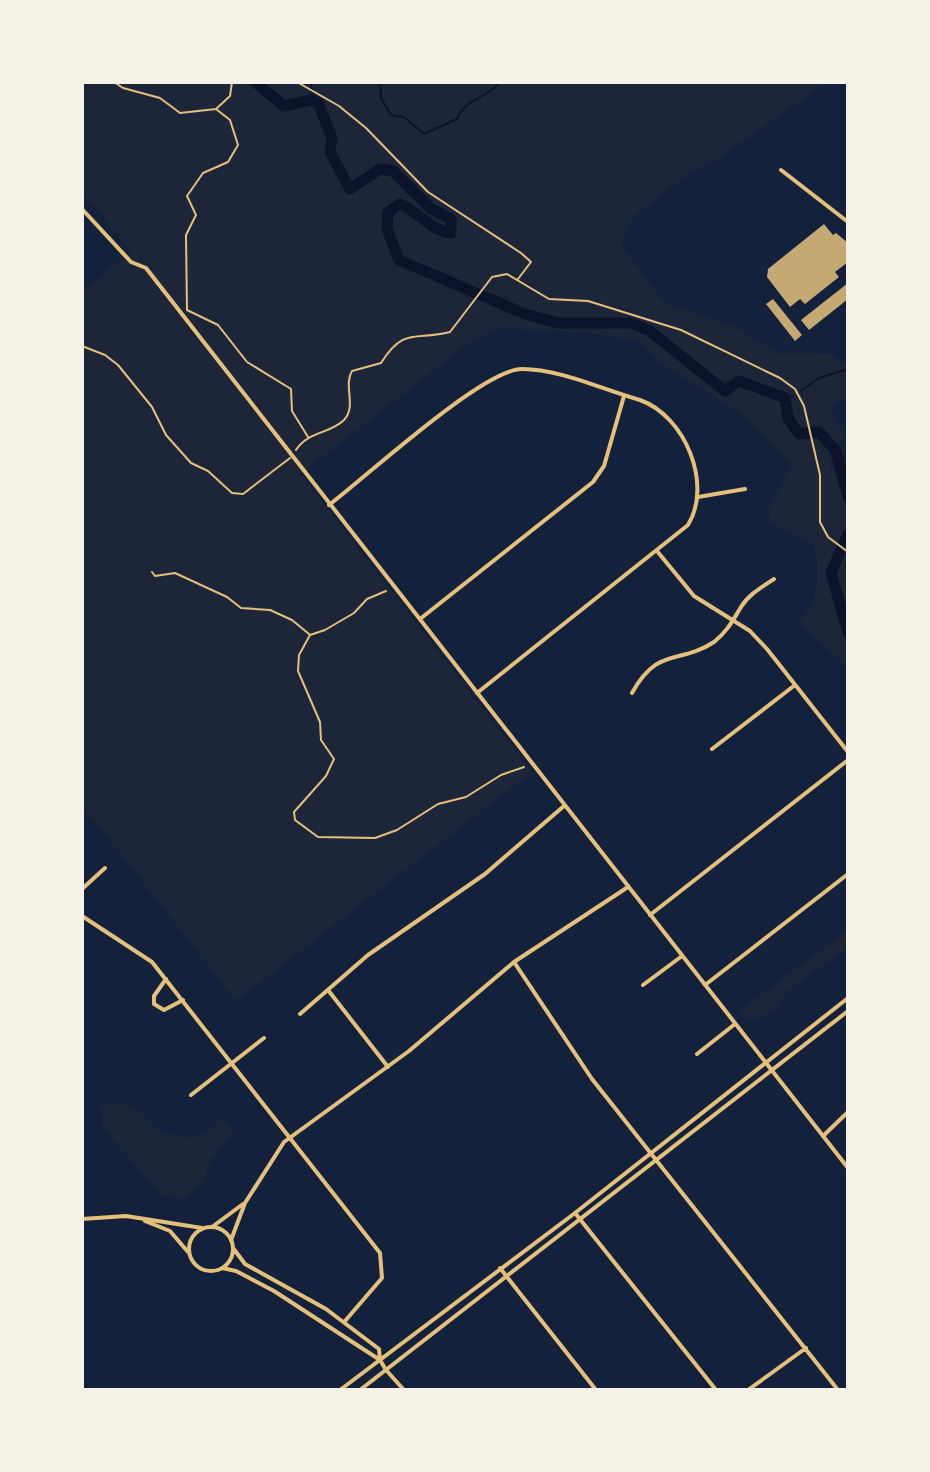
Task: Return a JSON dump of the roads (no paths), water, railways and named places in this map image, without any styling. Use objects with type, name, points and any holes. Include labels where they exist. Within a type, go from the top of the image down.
[{"type":"street","points":[[781,170],[848,222]]},
{"type":"street","points":[[82,209],[131,262],[146,268],[848,1168]]},
{"type":"street","points":[[329,505],[503,372],[536,370],[624,396],[654,406],[676,427],[696,473],[698,497],[688,525],[477,693]]},
{"type":"street","points":[[420,619],[593,482],[607,456],[624,396]]},
{"type":"street","points":[[698,497],[745,489]]},
{"type":"street","points":[[657,551],[694,596],[734,622],[767,649],[848,752]]},
{"type":"street","points":[[632,693],[641,677],[659,662],[712,643],[734,622],[747,600],[774,579]]},
{"type":"street","points":[[712,749],[795,685]]},
{"type":"street","points":[[650,915],[848,760]]},
{"type":"street","points":[[300,1014],[368,955],[485,874],[564,805]]},
{"type":"street","points":[[82,889],[105,868]]},
{"type":"street","points":[[705,985],[848,874]]},
{"type":"street","points":[[231,1240],[245,1203],[278,1148],[290,1137],[388,1067],[514,962],[628,887]]},
{"type":"street","points":[[82,916],[140,952],[166,979],[380,1253],[384,1262],[382,1278],[345,1321]]},
{"type":"street","points":[[643,985],[682,956]]},
{"type":"street","points":[[514,962],[592,1079],[838,1390]]},
{"type":"street","points":[[166,979],[154,996],[154,1004],[164,1010],[183,1000]]},
{"type":"street","points":[[327,989],[388,1067]]},
{"type":"street","points":[[340,1390],[653,1153],[848,998]]},
{"type":"street","points":[[360,1390],[848,1011]]},
{"type":"street","points":[[697,1054],[735,1024]]},
{"type":"street","points":[[191,1095],[264,1038]]},
{"type":"street","points":[[823,1136],[848,1112]]},
{"type":"street","points":[[212,1227],[245,1203]]},
{"type":"street","points":[[575,1213],[716,1390]]},
{"type":"street","points":[[82,1219],[113,1215],[223,1231],[245,1264],[345,1321],[379,1349],[380,1360]]},
{"type":"street","points":[[143,1220],[179,1238],[204,1270],[222,1268],[236,1271],[338,1330],[380,1360],[404,1390]]},
{"type":"street","points":[[189,1254],[190,1241],[204,1228]]},
{"type":"street","points":[[222,1268],[230,1260],[233,1248]]},
{"type":"street","points":[[500,1268],[596,1390]]},
{"type":"street","points":[[748,1390],[806,1348]]},
{"type":"waterway","points":[[255,82],[284,106],[312,100],[318,103],[332,138],[330,152],[350,189],[380,169],[393,171],[430,208],[451,219],[451,233],[437,228],[400,204],[388,212],[387,229],[399,260],[525,314],[558,323],[631,323],[650,331],[725,391],[739,381],[785,398],[788,418],[799,434],[819,432],[836,451],[848,497]]},
{"type":"waterway","points":[[311,82],[312,100]]},
{"type":"waterway","points":[[380,82],[381,98],[391,115],[404,117],[424,134],[457,119],[466,106],[500,82]]},
{"type":"waterway","points":[[801,391],[819,378],[848,369]]},
{"type":"waterway","points":[[785,398],[793,396]]},
{"type":"waterway","points":[[838,456],[848,457]]},
{"type":"waterway","points":[[848,534],[831,573],[848,632]]}]
